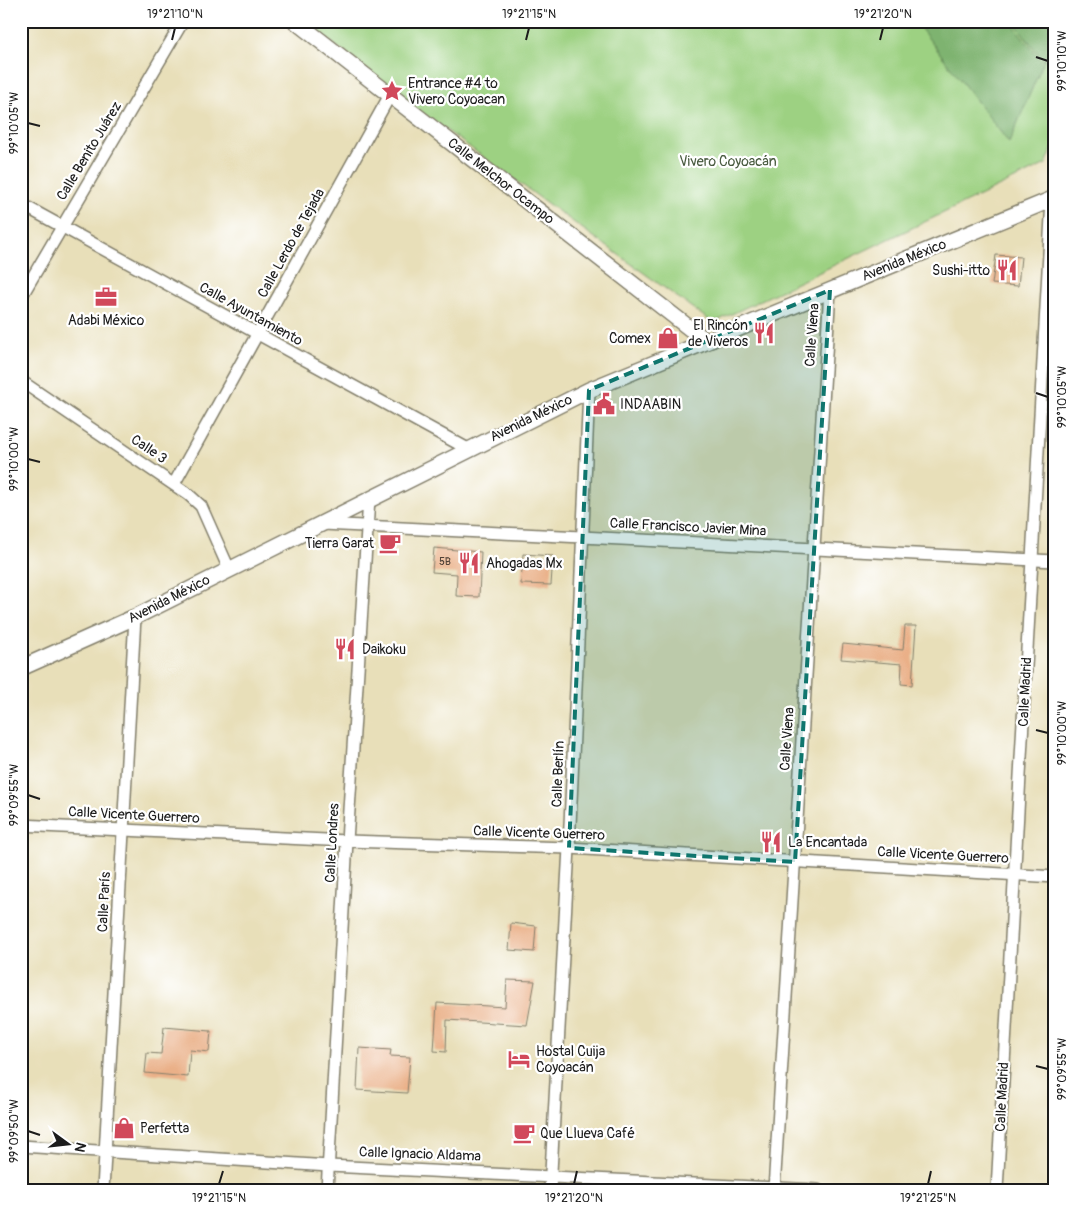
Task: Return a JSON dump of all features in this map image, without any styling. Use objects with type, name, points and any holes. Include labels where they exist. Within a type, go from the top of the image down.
[{"type":"street","name":"Calle Benito Juárez","points":[[21,297],[183,21]]},
{"type":"street","name":"Calle Melchor Ocampo","points":[[295,21],[706,341]]},
{"type":"street","name":"Calle Lerdo de Tejada","points":[[174,484],[390,95]]},
{"type":"street","name":"Avenida México","points":[[21,668],[135,617],[589,390],[1054,199]]},
{"type":"street","name":"Calle Madrid","points":[[997,1190],[1054,199]]},
{"type":"street","name":"Calle Ayuntamiento","points":[[21,204],[468,449]]},
{"type":"street","name":"Calle Viena","points":[[774,1189],[830,290]]},
{"type":"street","name":"Calle 3","points":[[21,381],[174,484],[201,506],[229,569]]},
{"type":"street","name":"Calle Berlín","points":[[550,1190],[569,848],[589,390]]},
{"type":"street","name":"Calle Londres","points":[[328,1190],[347,841],[369,499]]},
{"type":"street","name":"Calle Francisco Javier Mina","points":[[320,523],[366,528],[583,536],[1055,561]]},
{"type":"street","name":"Calle París","points":[[103,1190],[135,617]]},
{"type":"street","name":"Calle Vicente Guerrero","points":[[21,825],[123,828],[347,841],[569,848],[1055,877]]},
{"type":"street","name":"Calle Ignacio Aldama","points":[[21,1146],[329,1166],[551,1175],[818,1190]]},
{"type":"highlighted area","points":[[830,290],[795,862],[569,848],[589,390]]},
{"type":"green space","name":"Vivero Coyoacán","points":[[305,21],[1055,21],[1055,143],[1046,164],[713,323],[392,91]]},
{"type":"green space","points":[[915,21],[1010,21],[1043,63],[1009,143]]},
{"type":"green space","points":[[1013,21],[1055,21],[1055,35],[1044,61]]},
{"type":"building","name":"Sushi-itto","points":[[996,255],[1021,257],[1018,286],[992,284]]},
{"type":"building","name":"Ahogadas Mx","points":[[434,548],[481,552],[479,597],[456,596],[457,574],[432,572]]},
{"type":"building","points":[[523,554],[553,556],[551,585],[521,584]]},
{"type":"building","points":[[905,626],[916,626],[912,685],[901,684],[902,664],[841,659],[843,644],[903,650]]},
{"type":"building","points":[[511,923],[536,926],[534,952],[509,950]]},
{"type":"building","points":[[507,980],[535,981],[527,1025],[447,1020],[446,1052],[434,1051],[437,1003],[505,1007]]},
{"type":"building","points":[[164,1027],[211,1031],[209,1052],[190,1050],[188,1077],[145,1073],[147,1053],[161,1054]]},
{"type":"building","points":[[359,1048],[391,1050],[390,1056],[410,1057],[407,1093],[357,1090]]},
{"type":"place","name":"Entrance #4 to Vivero Coyoacan","points":[[392,91]]},
{"type":"place","name":"Sushi-itto","points":[[1007,270]]},
{"type":"place","name":"Adabi México","points":[[106,297]]},
{"type":"place","name":"El Rincón de Viveros","points":[[764,333]]},
{"type":"place","name":"Comex","points":[[668,338]]},
{"type":"place","name":"INDAABIN","points":[[604,404]]},
{"type":"place","name":"Tierra Garat","points":[[390,543]]},
{"type":"place","name":"Ahogadas Mx","points":[[469,563]]},
{"type":"place","name":"Daikoku","points":[[345,649]]},
{"type":"place","name":"La Encantada","points":[[771,842]]},
{"type":"place","name":"Hostal Cuija Coyoacán","points":[[519,1059]]},
{"type":"place","name":"Perfetta","points":[[124,1128]]},
{"type":"place","name":"Que Llueva Café","points":[[524,1133]]}]
